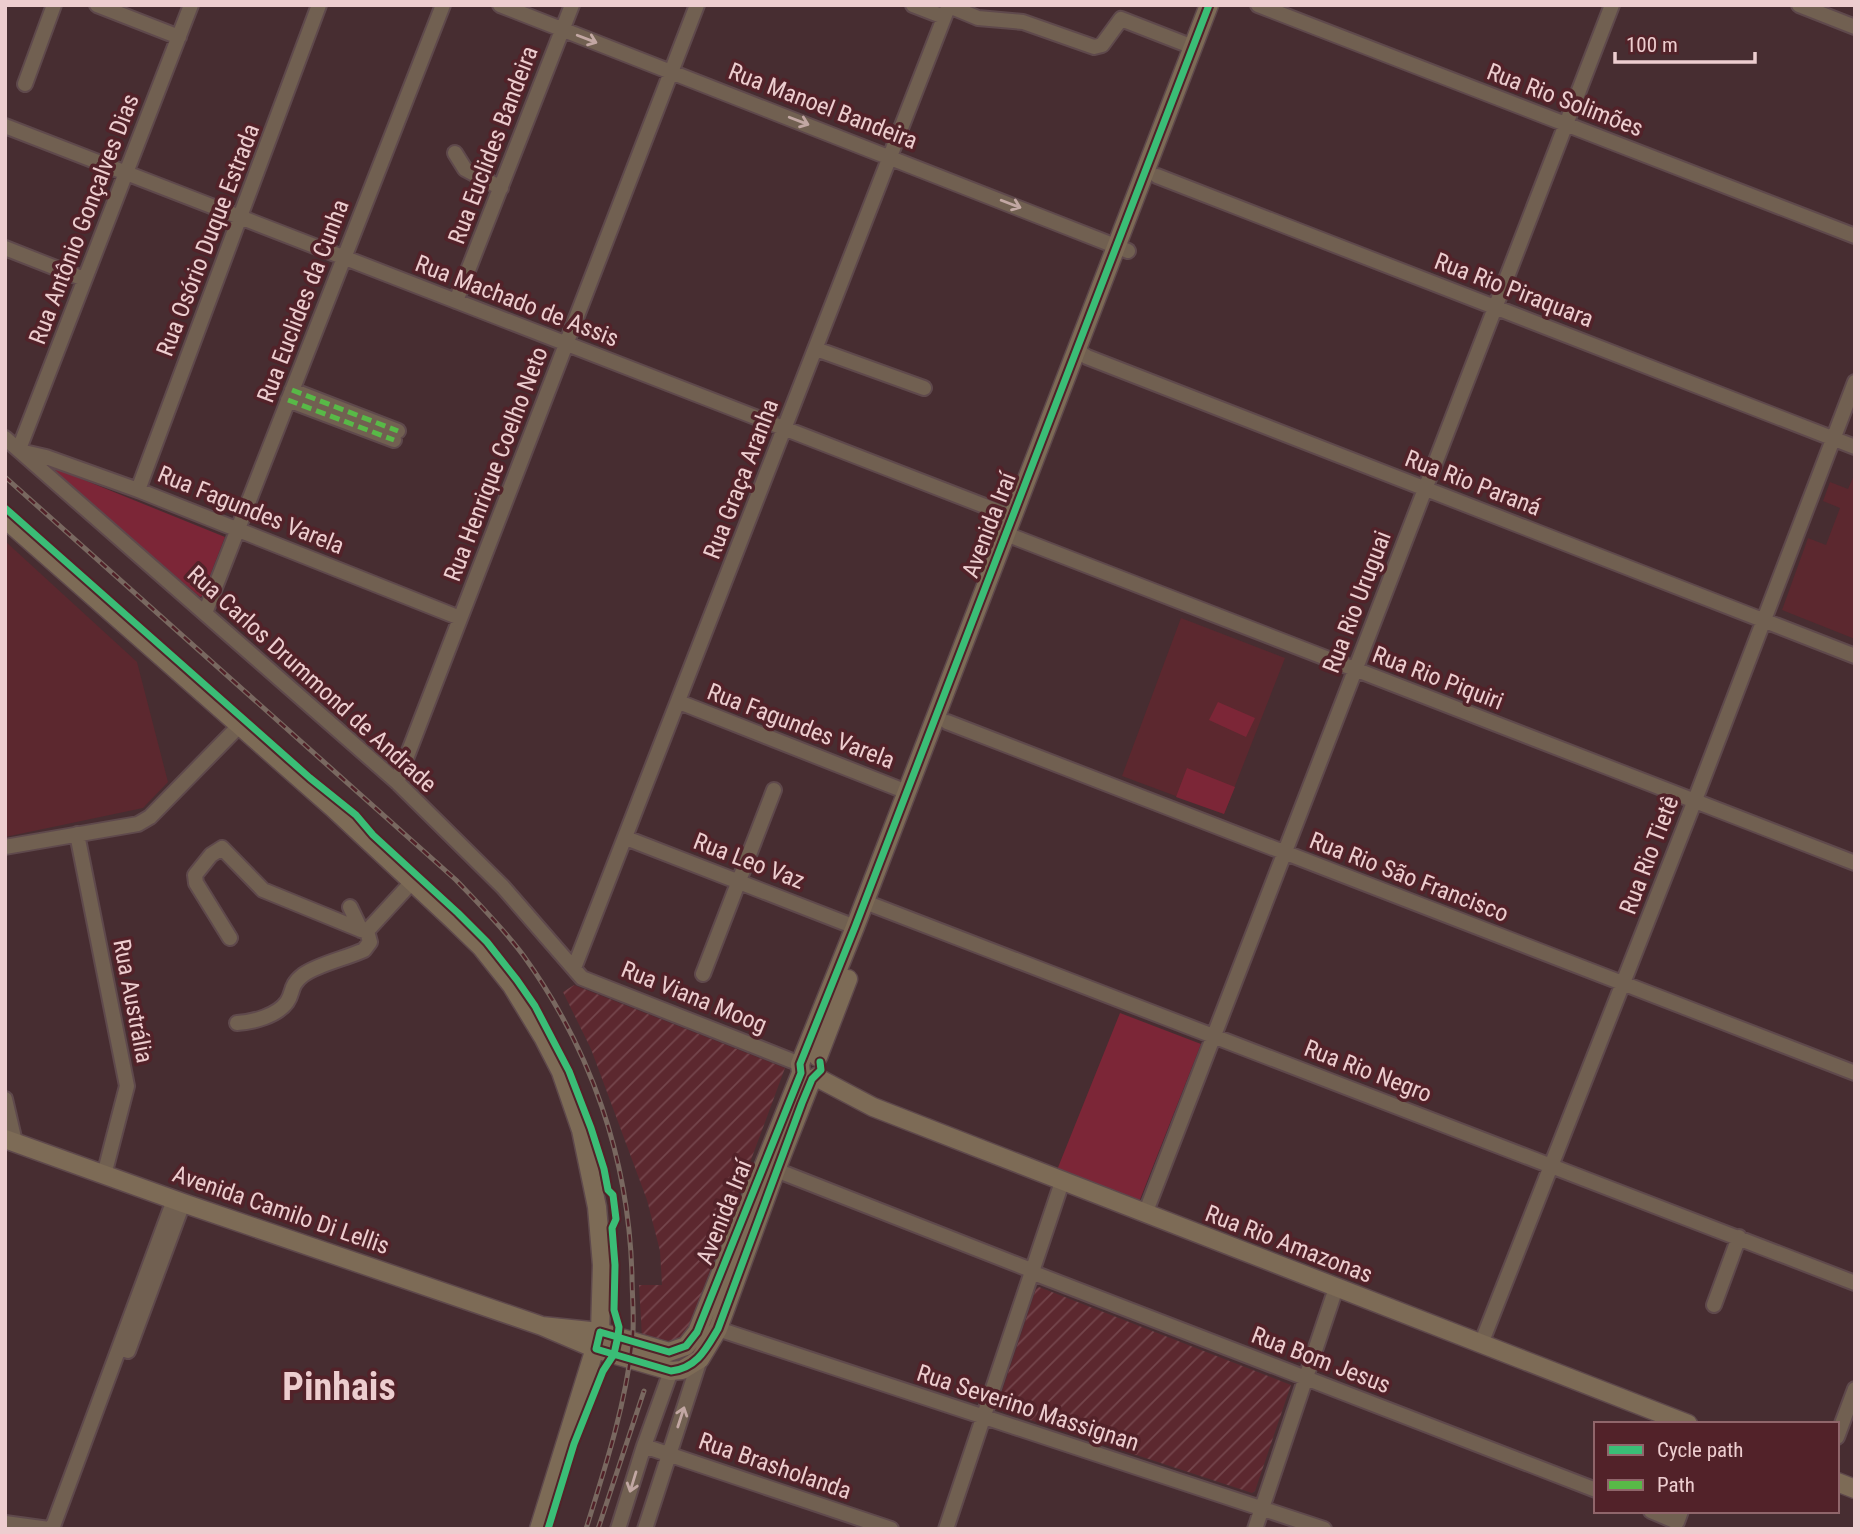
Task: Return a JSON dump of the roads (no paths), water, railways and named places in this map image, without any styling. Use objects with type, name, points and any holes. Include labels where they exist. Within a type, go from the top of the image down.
[{"type":"main road","name":"Avenida Iraí","points":[[670,1352],[686,1346],[696,1332],[810,1068],[870,904],[907,792],[950,698],[1012,530],[1123,248],[1209,5]]},
{"type":"main road","name":"Avenida Iraí","points":[[1134,219],[1157,176],[1222,5]]},
{"type":"main road","points":[[5,519],[332,807],[481,947],[512,986],[544,1037],[561,1072],[582,1130],[597,1208],[603,1265],[598,1340],[539,1529]]},
{"type":"main road","name":"Avenida Iraí","points":[[699,1359],[718,1329],[802,1103],[810,1068],[855,927],[870,904],[947,722],[950,698]]},
{"type":"main road","name":"Rua Rio Amazonas","points":[[810,1068],[842,1084],[873,1107],[1683,1422]]},
{"type":"main road","points":[[802,1103],[818,1093],[828,1093],[873,1107]]},
{"type":"main road","name":"Avenida Camilo Di Lellis","points":[[10,1141],[542,1326],[598,1340],[670,1352]]},
{"type":"main road","name":"Avenida Camilo Di Lellis","points":[[598,1340],[671,1371]]},
{"type":"main road","points":[[671,1371],[682,1370],[699,1359]]},
{"type":"street","points":[[25,84],[54,5]]},
{"type":"street","points":[[97,5],[179,37]]},
{"type":"street","name":"Rua Antônio Gonçalves Dias","points":[[21,450],[191,5]]},
{"type":"street","name":"Rua Osório Duque Estrada","points":[[138,490],[319,5]]},
{"type":"street","name":"Rua Euclides da Cunha","points":[[205,613],[443,5]]},
{"type":"street","name":"Rua Manoel Bandeira","points":[[500,5],[1123,248]]},
{"type":"street","name":"Rua Euclides Bandeira","points":[[456,301],[572,5]]},
{"type":"street","name":"Rua Henrique Coelho Neto","points":[[397,782],[697,5]]},
{"type":"street","points":[[913,5],[947,9],[978,18],[1023,22],[1094,47],[1102,45],[1121,19],[1193,47]]},
{"type":"street","name":"Rua Rio Solimões","points":[[1258,5],[1855,236]]},
{"type":"street","name":"Rua Rio Uruguai","points":[[1145,1214],[1612,5]]},
{"type":"street","points":[[1799,5],[1855,27]]},
{"type":"street","name":"Rua Graça Aranha","points":[[574,968],[947,9]]},
{"type":"street","name":"Rua Machado de Assis","points":[[5,126],[785,429],[1012,530]]},
{"type":"street","points":[[455,153],[465,169],[501,188]]},
{"type":"street","name":"Rua Rio Piraquara","points":[[1157,176],[1855,447]]},
{"type":"street","points":[[5,248],[85,279]]},
{"type":"street","points":[[816,349],[924,388]]},
{"type":"street","name":"Rua Rio Paraná","points":[[1082,354],[1855,656]]},
{"type":"street","name":"Rua Rio Tietê","points":[[1480,1344],[1695,800],[1855,382]]},
{"type":"street","points":[[290,395],[396,435]]},
{"type":"street","name":"Rua Carlos Drummond de Andrade","points":[[5,438],[397,782],[503,887],[574,968]]},
{"type":"street","name":"Rua Fagundes Varela","points":[[21,450],[138,490],[460,618]]},
{"type":"street","name":"Rua Rio Piquiri","points":[[1012,530],[1355,670],[1855,863]]},
{"type":"street","name":"Rua Fagundes Varela","points":[[679,702],[907,792]]},
{"type":"street","name":"Rua Rio São Francisco","points":[[947,722],[1855,1073]]},
{"type":"street","points":[[5,846],[138,824],[150,817],[239,726]]},
{"type":"street","points":[[703,974],[774,790]]},
{"type":"street","name":"Rua Austrália","points":[[77,834],[127,1086],[104,1175]]},
{"type":"street","name":"Rua Leo Vaz","points":[[626,838],[855,927]]},
{"type":"street","points":[[230,938],[196,883],[195,875],[211,855],[222,848],[263,890],[290,896],[364,931]]},
{"type":"street","points":[[364,931],[412,883]]},
{"type":"street","name":"Rua Rio Negro","points":[[870,904],[1855,1283]]},
{"type":"street","points":[[237,1023],[270,1015],[287,1002],[291,988],[305,974],[364,950],[370,942],[350,906]]},
{"type":"street","name":"Rua Viana Moog","points":[[574,968],[582,978],[810,1068]]},
{"type":"street","points":[[5,1100],[10,1141]]},
{"type":"street","name":"Rua Bom Jesus","points":[[775,1170],[1305,1379],[1594,1489]]},
{"type":"street","points":[[946,1529],[1062,1182]]},
{"type":"street","points":[[5,1523],[51,1529],[178,1201]]},
{"type":"street","points":[[61,1529],[178,1201]]},
{"type":"street","points":[[1714,1306],[1739,1237]]},
{"type":"street","points":[[1255,1529],[1336,1288]]},
{"type":"street","name":"Rua Severino Massignan","points":[[718,1329],[1324,1529]]},
{"type":"street","name":"Avenida Iraí","points":[[645,1529],[699,1359]]},
{"type":"street","points":[[618,1529],[671,1371]]},
{"type":"street","points":[[1839,1432],[1855,1390]]},
{"type":"street","name":"Rua Brasholanda","points":[[644,1446],[891,1529]]},
{"type":"railway","points":[[5,477],[456,880],[523,955],[568,1028],[587,1067],[614,1148],[629,1232],[632,1276],[632,1344],[625,1391],[586,1529]]},
{"type":"railway","points":[[598,1529],[644,1391]]},
{"type":"district","name":"Pinhais","points":[[339,1387]]}]
